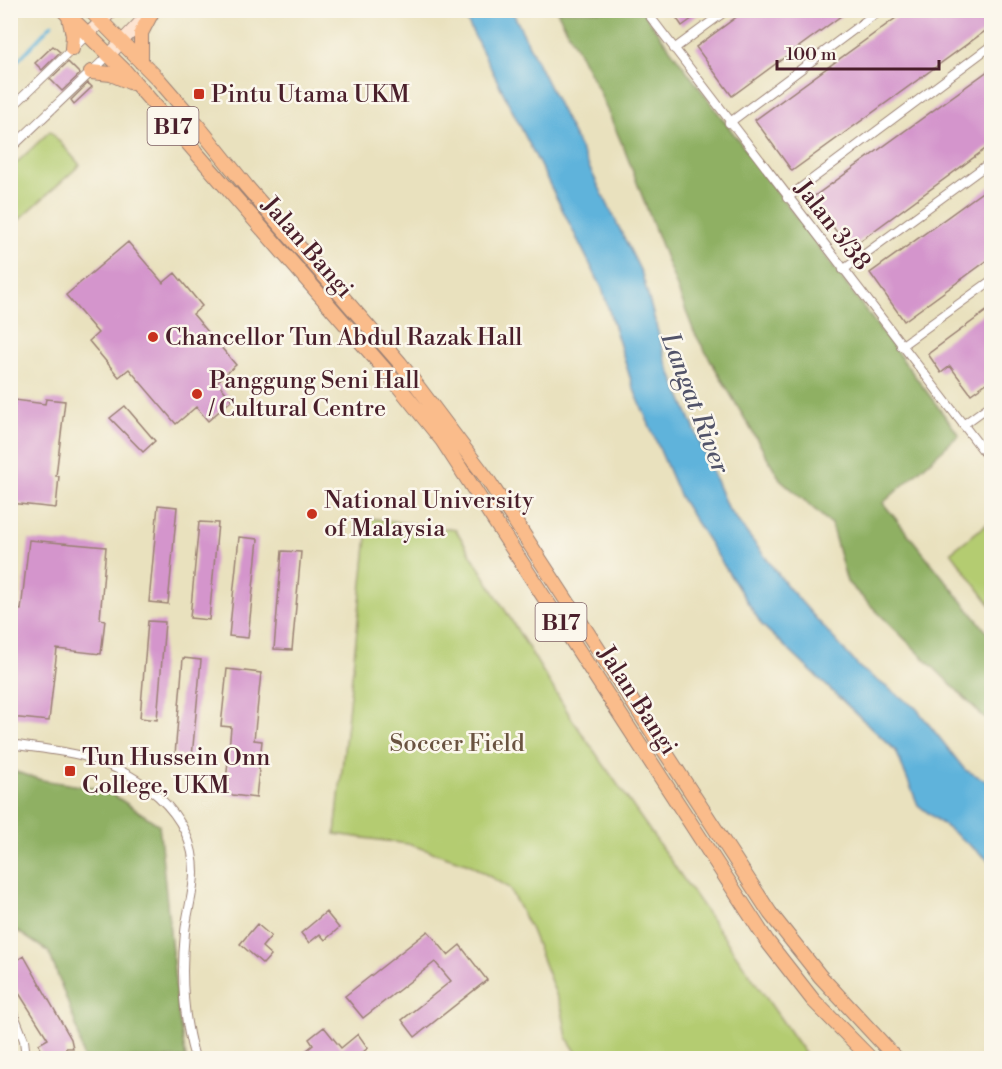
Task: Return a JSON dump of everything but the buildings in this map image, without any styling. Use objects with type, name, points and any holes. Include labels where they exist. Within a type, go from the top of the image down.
[{"type":"main road","name":"Jalan Bangi","points":[[90,10],[185,110],[247,187],[400,363],[488,480],[770,913],[820,976],[896,1059]]},
{"type":"main road","points":[[89,33],[113,10]]},
{"type":"main road","points":[[110,54],[152,10]]},
{"type":"main road","points":[[141,62],[141,33],[152,10]]},
{"type":"main road","name":"Jalan Bangi","points":[[66,14],[110,54],[387,372],[442,440],[767,941],[813,1000],[870,1059]]},
{"type":"main road","points":[[66,14],[73,35],[72,49]]},
{"type":"main road","points":[[91,72],[111,74],[136,85]]},
{"type":"street","name":"Jalan 3/38","points":[[645,10],[729,123],[992,462]]},
{"type":"street","points":[[674,49],[727,10]]},
{"type":"street","points":[[729,123],[880,10]]},
{"type":"street","points":[[10,109],[89,33]]},
{"type":"street","points":[[787,198],[992,45]]},
{"type":"street","points":[[10,149],[110,54]]},
{"type":"street","points":[[843,270],[992,161]]},
{"type":"street","points":[[901,346],[992,280]]},
{"type":"street","points":[[963,425],[992,404]]},
{"type":"street","points":[[10,744],[80,755],[111,766],[142,783],[165,801],[179,821],[192,850],[193,866],[183,957],[184,994],[195,1059]]},
{"type":"street","points":[[10,1005],[24,1040],[26,1059]]},
{"type":"green space","points":[[557,11],[642,11],[959,435],[883,503],[991,637],[991,724],[847,582],[831,524],[780,479],[694,332],[625,151],[598,89]]},
{"type":"green space","points":[[50,131],[80,165],[11,227],[11,168]]},
{"type":"green space","name":"Soccer Field","points":[[369,518],[456,530],[572,719],[808,1058],[580,1058],[567,1038],[562,1010],[531,930],[509,888],[469,864],[408,844],[335,834]]},
{"type":"green space","points":[[991,521],[991,606],[951,552]]},
{"type":"green space","points":[[10,770],[42,780],[106,790],[159,825],[179,1020],[186,1058],[83,1058],[77,1028],[49,952],[11,927]]},
{"type":"water","points":[[462,11],[512,11],[642,274],[666,361],[727,507],[788,587],[860,668],[916,708],[965,770],[991,783],[991,862],[918,805],[896,751],[762,625],[680,497],[633,387],[602,288]]},
{"type":"waterway","points":[[10,69],[52,24]]},
{"type":"place","name":"Pintu Utama UKM","points":[[199,94]]},
{"type":"place","name":"Chancellor Tun Abdul Razak Hall","points":[[153,337]]},
{"type":"place","name":"Panggung Seni Hall / Cultural Centre","points":[[197,394]]},
{"type":"place","name":"National University of Malaysia","points":[[312,514]]},
{"type":"place","name":"Tun Hussein Onn College, UKM","points":[[70,771]]},
{"type":"water label","name":"Langat River","points":[[696,403]]}]
